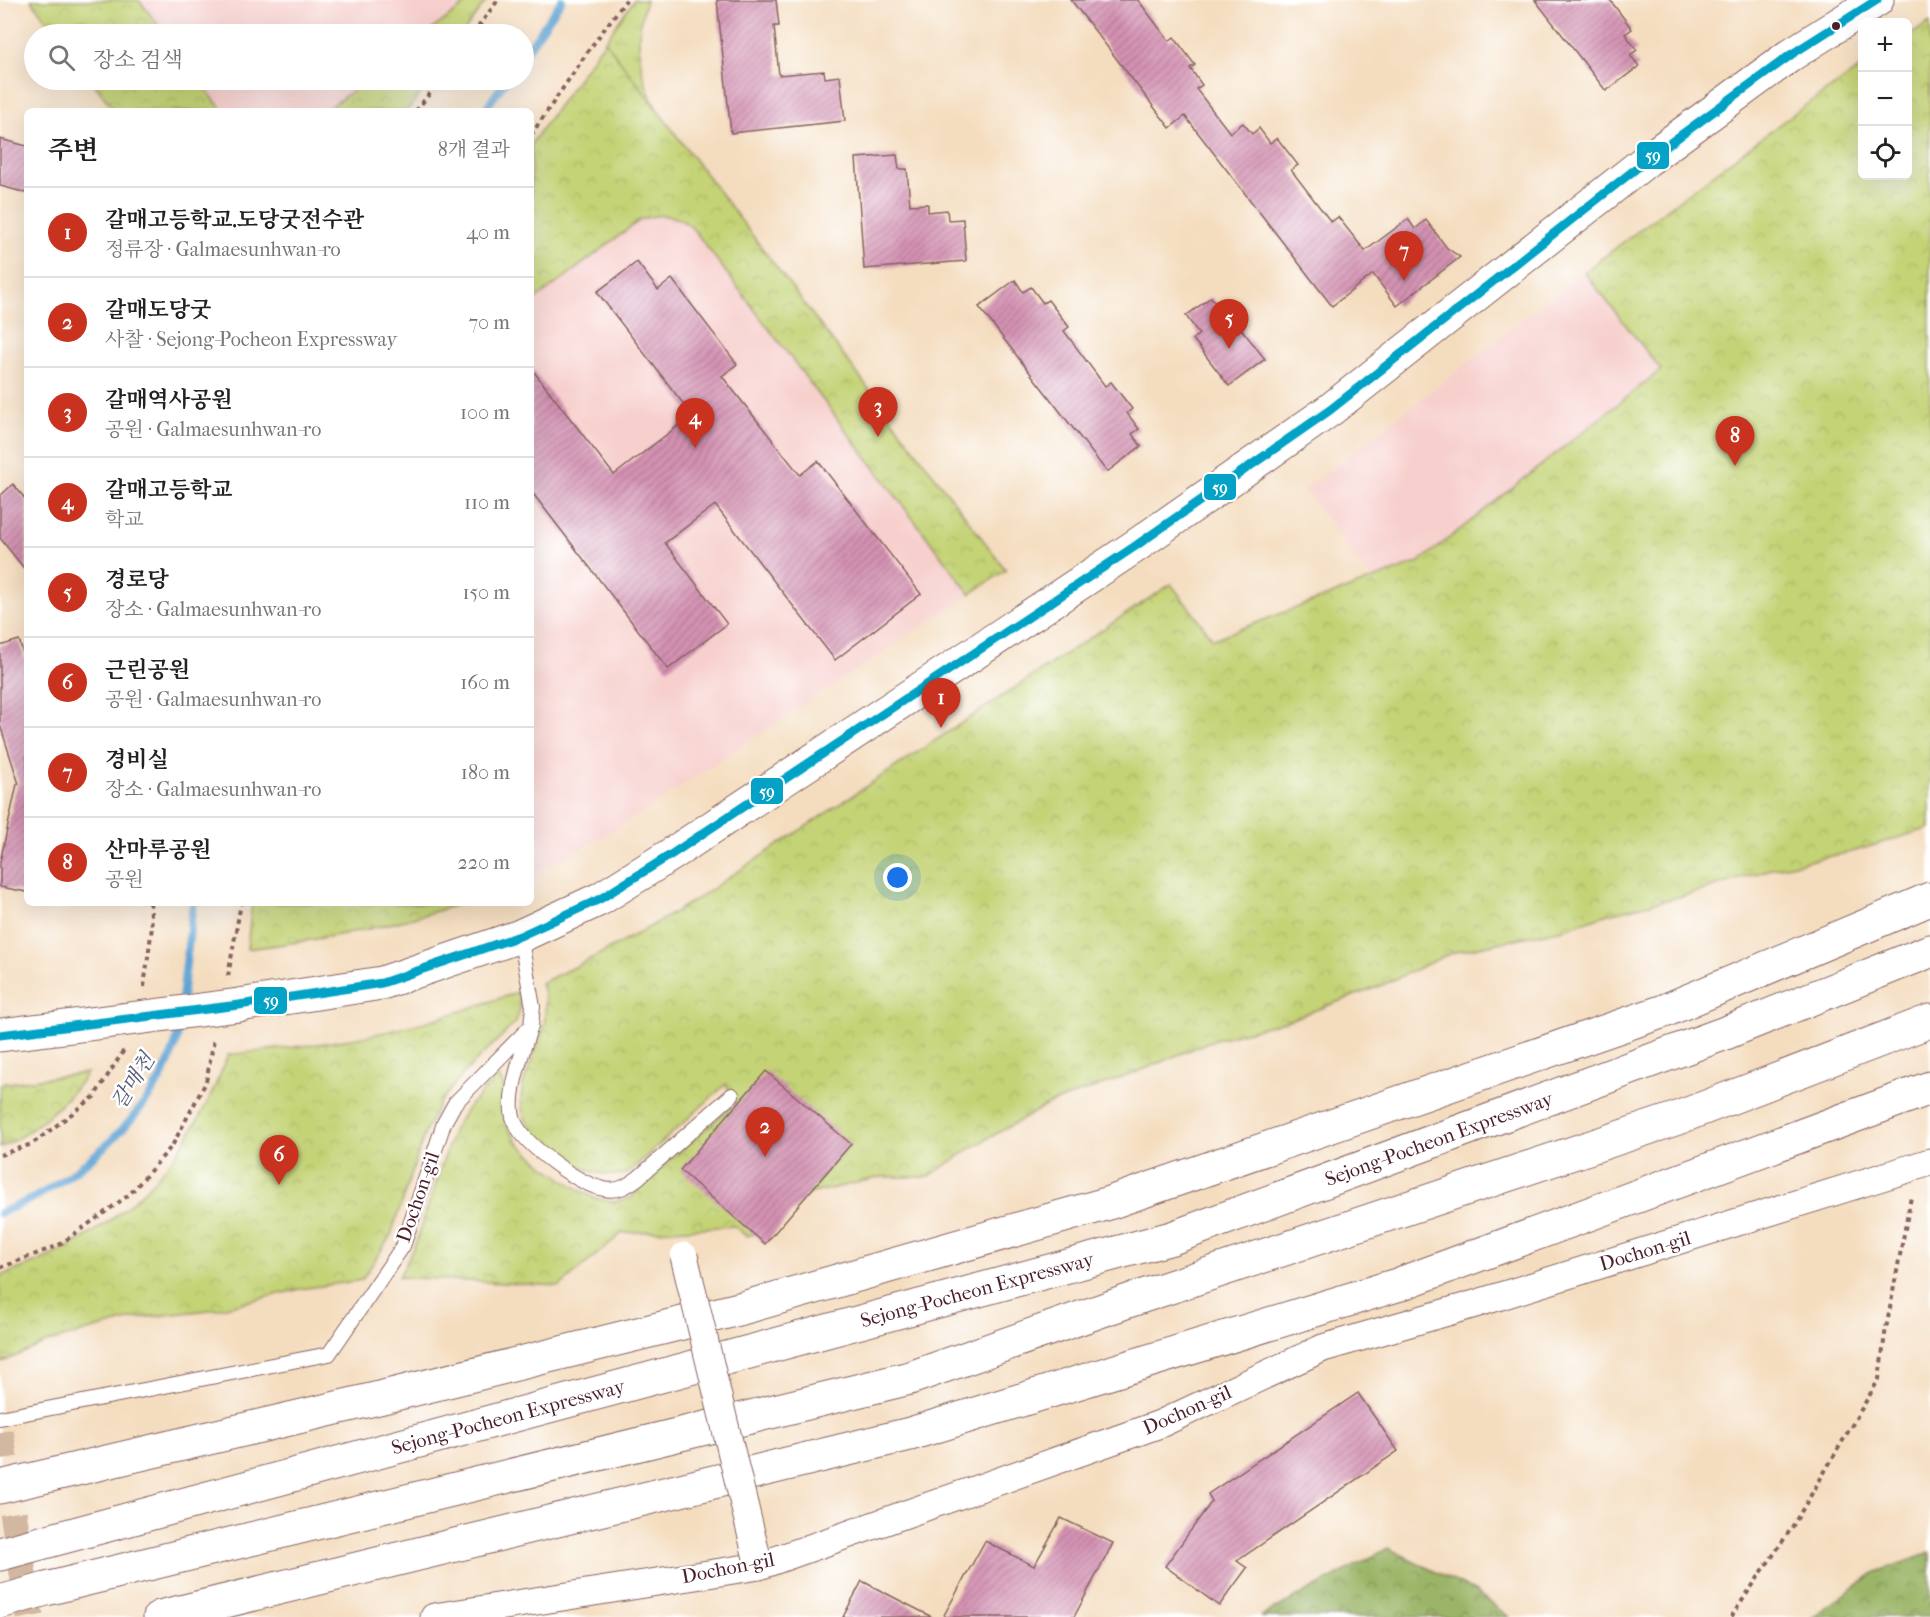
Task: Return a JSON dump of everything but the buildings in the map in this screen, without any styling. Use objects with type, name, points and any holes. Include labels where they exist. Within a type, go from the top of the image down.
[{"type":"main road","points":[[0,1035],[121,1020],[233,993],[382,983],[520,936],[600,899],[672,854],[1134,547],[1330,410],[1657,153],[1792,54],[1877,0]]},
{"type":"main road","points":[[0,1487],[379,1398],[727,1312],[1106,1204],[1664,1011],[1930,899]]},
{"type":"main road","name":"Sejong-Pocheon Expressway","points":[[0,1554],[1172,1238],[1728,1032],[1930,951]]},
{"type":"main road","points":[[0,1602],[69,1583],[910,1378],[1134,1299],[1675,1119],[1930,1021]]},
{"type":"main road","points":[[160,1617],[909,1434],[1397,1285],[1930,1088]]},
{"type":"street","name":"Dochon-gil","points":[[434,1617],[759,1566],[1160,1424],[1323,1348],[1475,1304],[1919,1166]]},
{"type":"street","points":[[684,1256],[759,1566]]},
{"type":"lane","points":[[520,936],[533,1007],[531,1026],[519,1064],[512,1099],[515,1122],[528,1140],[555,1162],[584,1181],[604,1189],[622,1189],[638,1178],[732,1095]]},
{"type":"lane","name":"Dochon-gil","points":[[0,1418],[328,1354],[403,1246],[444,1123],[455,1103],[531,1026]]},
{"type":"path","points":[[480,24],[498,0]]},
{"type":"path","points":[[534,131],[626,0]]},
{"type":"path","points":[[418,108],[432,90]]},
{"type":"path","points":[[233,993],[241,906]]},
{"type":"path","points":[[0,1268],[59,1245],[129,1195],[172,1146],[206,1082],[215,1037]]},
{"type":"path","points":[[1731,1617],[1791,1528],[1879,1379],[1885,1334],[1919,1166]]},
{"type":"shaded area","points":[[139,0],[471,0],[439,24],[157,24]]},
{"type":"shaded area","points":[[207,90],[353,90],[329,108],[221,108]]},
{"type":"shaded area","points":[[654,215],[677,218],[694,230],[970,594],[638,815],[534,873],[534,301],[638,222]]},
{"type":"shaded area","points":[[1584,272],[1662,370],[1419,562],[1371,579],[1305,490]]},
{"type":"green space","points":[[31,0],[139,0],[157,24],[49,24]]},
{"type":"green space","points":[[471,0],[487,0],[469,24],[439,24]]},
{"type":"green space","points":[[634,0],[646,0],[640,29],[640,58],[647,86],[659,113],[605,41]]},
{"type":"green space","points":[[1930,22],[1930,828],[1855,851],[1771,869],[1691,894],[1608,914],[1563,929],[1451,953],[1380,986],[1289,1020],[1208,1042],[1140,1071],[1049,1104],[973,1147],[928,1177],[881,1177],[804,1195],[773,1230],[746,1236],[734,1226],[622,1233],[560,1286],[399,1277],[416,1242],[454,1129],[468,1107],[498,1076],[503,1084],[503,1108],[507,1127],[518,1143],[543,1165],[572,1185],[594,1198],[614,1202],[631,1198],[653,1174],[731,1107],[737,1107],[726,1084],[628,1173],[611,1175],[595,1172],[564,1157],[537,1135],[524,1114],[521,1094],[542,1032],[546,1009],[541,983],[620,944],[695,900],[1171,584],[1213,639],[1419,562],[1661,370],[1584,272],[1793,114],[1858,70],[1858,180],[1912,180],[1912,34]]},
{"type":"green space","points":[[605,41],[1006,570],[970,594],[694,230],[682,221],[662,215],[640,220],[534,301],[534,140]]},
{"type":"green space","points":[[99,90],[207,90],[221,108],[113,108]]},
{"type":"green space","points":[[353,90],[423,90],[409,108],[329,108]]},
{"type":"green space","points":[[252,906],[452,906],[356,932],[247,949]]},
{"type":"green space","points":[[518,992],[520,1009],[516,1022],[464,1073],[440,1102],[425,1133],[391,1235],[362,1280],[300,1289],[217,1309],[131,1319],[48,1342],[0,1363],[0,1276],[41,1260],[78,1241],[112,1219],[141,1194],[168,1165],[191,1132],[211,1095],[228,1055],[372,1035],[435,1019]]},
{"type":"green space","points":[[87,1073],[69,1096],[48,1116],[26,1133],[0,1148],[0,1084]]},
{"type":"green space","points":[[1388,1548],[1476,1592],[1509,1617],[1260,1617]]},
{"type":"green space","points":[[1930,1553],[1930,1617],[1812,1617],[1876,1572]]},
{"type":"waterway","name":"갈매천","points":[[534,41],[562,0]]},
{"type":"waterway","name":"갈매천","points":[[486,108],[499,90]]},
{"type":"waterway","name":"갈매천","points":[[181,1007],[193,906]]},
{"type":"waterway","name":"갈매천","points":[[0,1213],[35,1197],[66,1178],[106,1146],[124,1127],[156,1087],[176,1042],[179,1020]]},
{"type":"tunnel","points":[[0,1432],[30,1617]]},
{"type":"transit line","name":"59","points":[[0,1035],[239,1005],[382,983],[520,936],[600,899],[672,854],[1134,547],[1330,410],[1647,160],[1792,54],[1877,0]]},
{"type":"place","name":"경비실","points":[[1404,281]]},
{"type":"place","name":"경로당","points":[[1229,349]]},
{"type":"place","name":"갈매역사공원","points":[[878,437]]},
{"type":"place","name":"갈매고등학교","points":[[695,448]]},
{"type":"place","name":"산마루공원","points":[[1735,466]]},
{"type":"place","name":"갈매고등학교.도당굿전수관","points":[[941,728]]},
{"type":"place","name":"갈매도당굿","points":[[765,1157]]},
{"type":"place","name":"근린공원","points":[[279,1185]]}]
